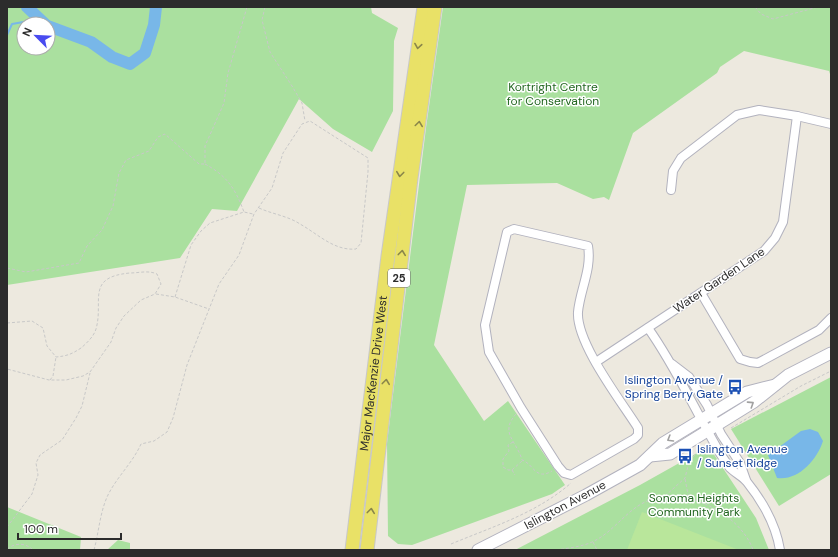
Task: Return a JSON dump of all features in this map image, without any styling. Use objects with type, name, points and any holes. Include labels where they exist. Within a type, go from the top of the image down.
[{"type":"main road","name":"Major MacKenzie Drive West","points":[[352,550],[388,256],[424,7]]},
{"type":"main road","name":"Major MacKenzie Drive West","points":[[367,550],[411,178],[435,7]]},
{"type":"main road","name":"Islington Avenue","points":[[650,456],[670,454],[754,402],[788,375],[831,353]]},
{"type":"main road","name":"Islington Avenue","points":[[478,550],[640,465],[663,443],[747,392],[775,385]]},
{"type":"street","points":[[671,190],[673,171],[681,158],[737,115],[759,110],[831,124]]},
{"type":"street","name":"Water Garden Lane","points":[[596,362],[764,251],[775,238],[783,222],[787,203],[796,116]]},
{"type":"street","points":[[514,229],[588,246],[590,257],[578,312],[582,338],[638,428],[638,435],[634,439],[571,475],[564,473],[558,466],[521,408],[489,352],[485,326],[507,232],[514,229]]},
{"type":"street","points":[[701,293],[740,359],[750,362],[758,363],[819,330],[831,318]]},
{"type":"street","points":[[648,328],[671,363],[689,377],[731,468],[746,481],[766,511],[776,534],[780,550]]},
{"type":"path","points":[[205,164],[205,146],[224,103],[228,73],[247,7]]},
{"type":"path","points":[[265,7],[262,20],[270,52],[302,103],[305,121]]},
{"type":"path","points":[[754,7],[761,14],[773,19],[818,7]]},
{"type":"path","points":[[94,550],[101,515],[108,494],[136,454],[141,444],[154,441],[167,432],[173,418],[186,365],[219,284],[239,255],[254,214],[272,188],[283,153],[305,121]]},
{"type":"path","points":[[259,208],[300,224],[313,234],[331,244],[348,250],[356,249],[361,244],[368,158],[310,121],[305,121]]},
{"type":"path","points":[[7,268],[26,272],[79,263],[87,246],[102,230],[113,206],[119,174],[126,160],[149,150],[158,137],[165,134],[199,164],[205,164],[218,171],[232,185],[244,212]]},
{"type":"path","points":[[175,297],[191,245],[201,231],[210,223],[244,212],[254,214]]},
{"type":"path","points":[[56,357],[70,356],[87,343],[92,336],[96,330],[98,298],[101,286],[110,277],[150,271],[156,274],[161,284],[155,294]]},
{"type":"path","points":[[7,527],[32,494],[38,475],[36,464],[40,455],[62,440],[74,422],[82,406],[90,372],[112,342],[116,328],[124,316],[141,300],[155,294],[175,297],[209,310]]},
{"type":"path","points":[[7,323],[32,321],[43,328],[47,346],[56,357],[53,376],[49,380]]},
{"type":"path","points":[[7,369],[49,380],[66,380],[83,376],[90,372]]},
{"type":"path","points":[[728,429],[801,386],[831,371]]},
{"type":"path","points":[[521,408],[508,425],[508,432],[522,460],[540,474],[549,473],[554,469]]},
{"type":"path","points":[[513,442],[508,445],[509,451],[502,463],[506,470],[512,470],[522,460]]},
{"type":"path","points":[[689,499],[685,478],[689,462],[698,451]]},
{"type":"path","points":[[512,470],[515,475]]},
{"type":"path","points":[[665,496],[685,478]]},
{"type":"path","points":[[451,544],[512,520],[558,494],[571,483]]},
{"type":"path","points":[[556,550],[593,542],[637,506],[652,499],[665,496],[689,499],[711,505],[726,516],[744,534],[753,550]]},
{"type":"path","points":[[593,542],[597,550]]},
{"type":"path","points":[[7,548],[12,545],[19,544],[27,545],[34,550]]},
{"type":"green space","points":[[7,7],[371,7],[372,13],[398,28],[394,41],[393,111],[372,152],[333,129],[299,99],[237,211],[212,209],[180,258],[7,285]]},
{"type":"green space","name":"Kortright Centre for Conservation","points":[[443,7],[831,7],[831,77],[829,71],[744,51],[720,67],[717,73],[633,133],[609,200],[604,197],[593,199],[557,183],[467,185],[434,345],[484,421],[508,401],[565,485],[552,494],[412,545],[398,544],[388,536],[387,443],[426,128]]},
{"type":"green space","points":[[831,377],[831,474],[779,506],[731,429]]},
{"type":"green space","name":"Sonoma Heights Community Park","points":[[706,448],[711,450],[756,518],[769,550],[515,550],[640,485]]},
{"type":"green space","points":[[7,507],[81,537],[80,550],[7,550]]},
{"type":"green space","points":[[642,512],[739,550],[627,550]]},
{"type":"green space","points":[[118,540],[130,543],[130,550],[107,550]]},
{"type":"water","points":[[810,429],[818,432],[823,441],[816,455],[806,468],[799,473],[785,478],[777,478],[768,455],[801,431]]},
{"type":"waterway","points":[[27,7],[37,16]]},
{"type":"waterway","points":[[56,29],[91,42],[112,57],[130,64],[145,53],[154,25],[156,7]]},
{"type":"waterway","points":[[7,35],[12,24],[29,21],[34,14]]},
{"type":"place","name":"Islington Avenue / Spring Berry Gate","points":[[735,387]]},
{"type":"place","name":"Islington Avenue / Sunset Ridge","points":[[685,456]]}]
